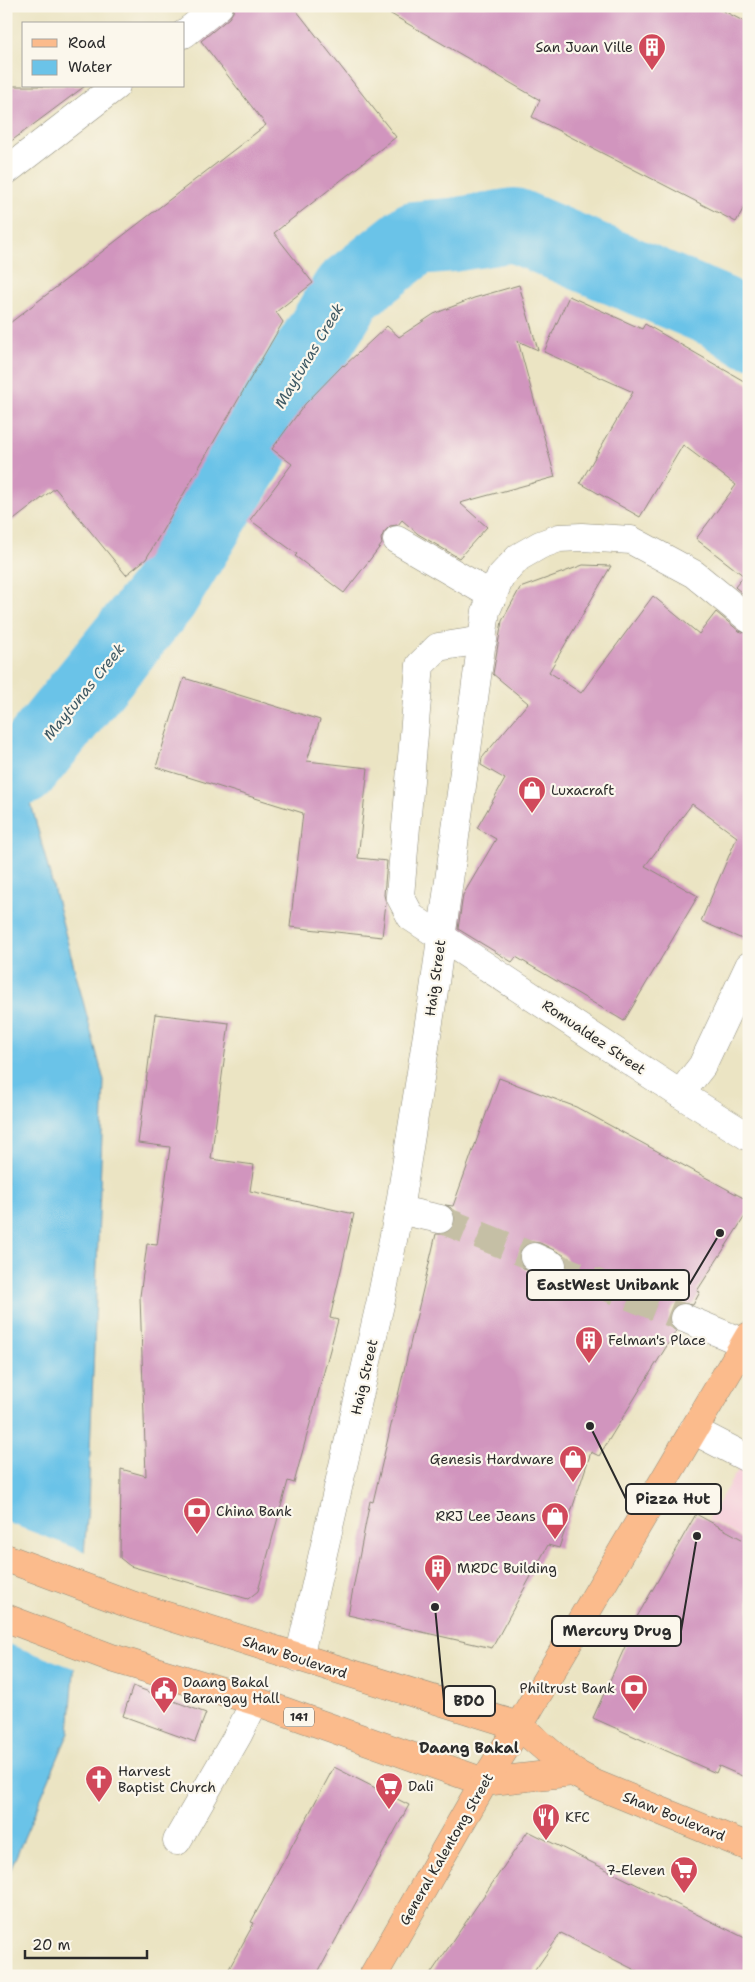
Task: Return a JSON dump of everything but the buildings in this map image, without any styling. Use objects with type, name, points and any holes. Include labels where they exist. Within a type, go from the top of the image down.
[{"type":"main road","name":"General Kalentong Street","points":[[373,1976],[484,1782],[747,1341]]},
{"type":"main road","name":"Shaw Boulevard","points":[[6,1558],[132,1605],[519,1726],[573,1772],[595,1784],[749,1847]]},
{"type":"main road","name":"141","points":[[6,1618],[112,1658],[255,1701],[484,1782],[573,1772]]},
{"type":"street","points":[[185,33],[220,6]]},
{"type":"street","points":[[6,171],[113,88]]},
{"type":"street","name":"Haig Street","points":[[299,1658],[382,1300],[399,1210],[441,936],[486,611],[500,576],[519,557],[540,545],[559,538],[631,540],[694,574],[749,619]]},
{"type":"street","points":[[397,540],[493,596]]},
{"type":"street","name":"Romualdez Street","points":[[483,640],[438,647],[420,666],[400,896],[411,918],[749,1137]]},
{"type":"street","points":[[680,1094],[702,1066],[749,966]]},
{"type":"street","points":[[399,1210],[440,1219]]},
{"type":"street","points":[[684,1318],[747,1341]]},
{"type":"street","points":[[693,1430],[749,1459]]},
{"type":"street","points":[[177,1841],[238,1735],[255,1701]]},
{"type":"shaded area","points":[[749,1452],[749,1542],[708,1519]]},
{"type":"water","points":[[6,731],[22,769],[104,1081],[88,1506],[69,1732],[6,1880]]},
{"type":"pier","points":[[6,1522],[86,1552],[76,1669],[6,1643]]},
{"type":"waterway","name":"Maytunas Creek","points":[[6,774],[22,769],[162,596],[348,291],[415,238],[452,235],[514,225],[719,312],[749,331]]},
{"type":"tunnel","points":[[440,1219],[534,1257]]},
{"type":"tunnel","points":[[552,1265],[684,1318]]},
{"type":"place","name":"San Juan Ville","points":[[652,71]]},
{"type":"place","name":"Luxacraft","points":[[532,814]]},
{"type":"place","name":"EastWest Unibank","points":[[720,1233]]},
{"type":"place","name":"Felman's Place","points":[[589,1364]]},
{"type":"place","name":"Pizza Hut","points":[[590,1426]]},
{"type":"place","name":"Genesis Hardware","points":[[573,1483]]},
{"type":"place","name":"China Bank","points":[[197,1535]]},
{"type":"place","name":"Mercury Drug","points":[[697,1536]]},
{"type":"place","name":"RRJ Lee Jeans","points":[[555,1540]]},
{"type":"place","name":"MRDC Building","points":[[438,1592]]},
{"type":"place","name":"BDO","points":[[435,1607]]},
{"type":"place","name":"Philtrust Bank","points":[[634,1712]]},
{"type":"place","name":"Daang Bakal Barangay Hall","points":[[164,1714]]},
{"type":"place","name":"Harvest Baptist Church","points":[[99,1803]]},
{"type":"place","name":"Dali","points":[[389,1810]]},
{"type":"place","name":"KFC","points":[[546,1841]]},
{"type":"place","name":"7-Eleven","points":[[684,1894]]},
{"type":"district","name":"Daang Bakal","points":[[469,1748]]}]
